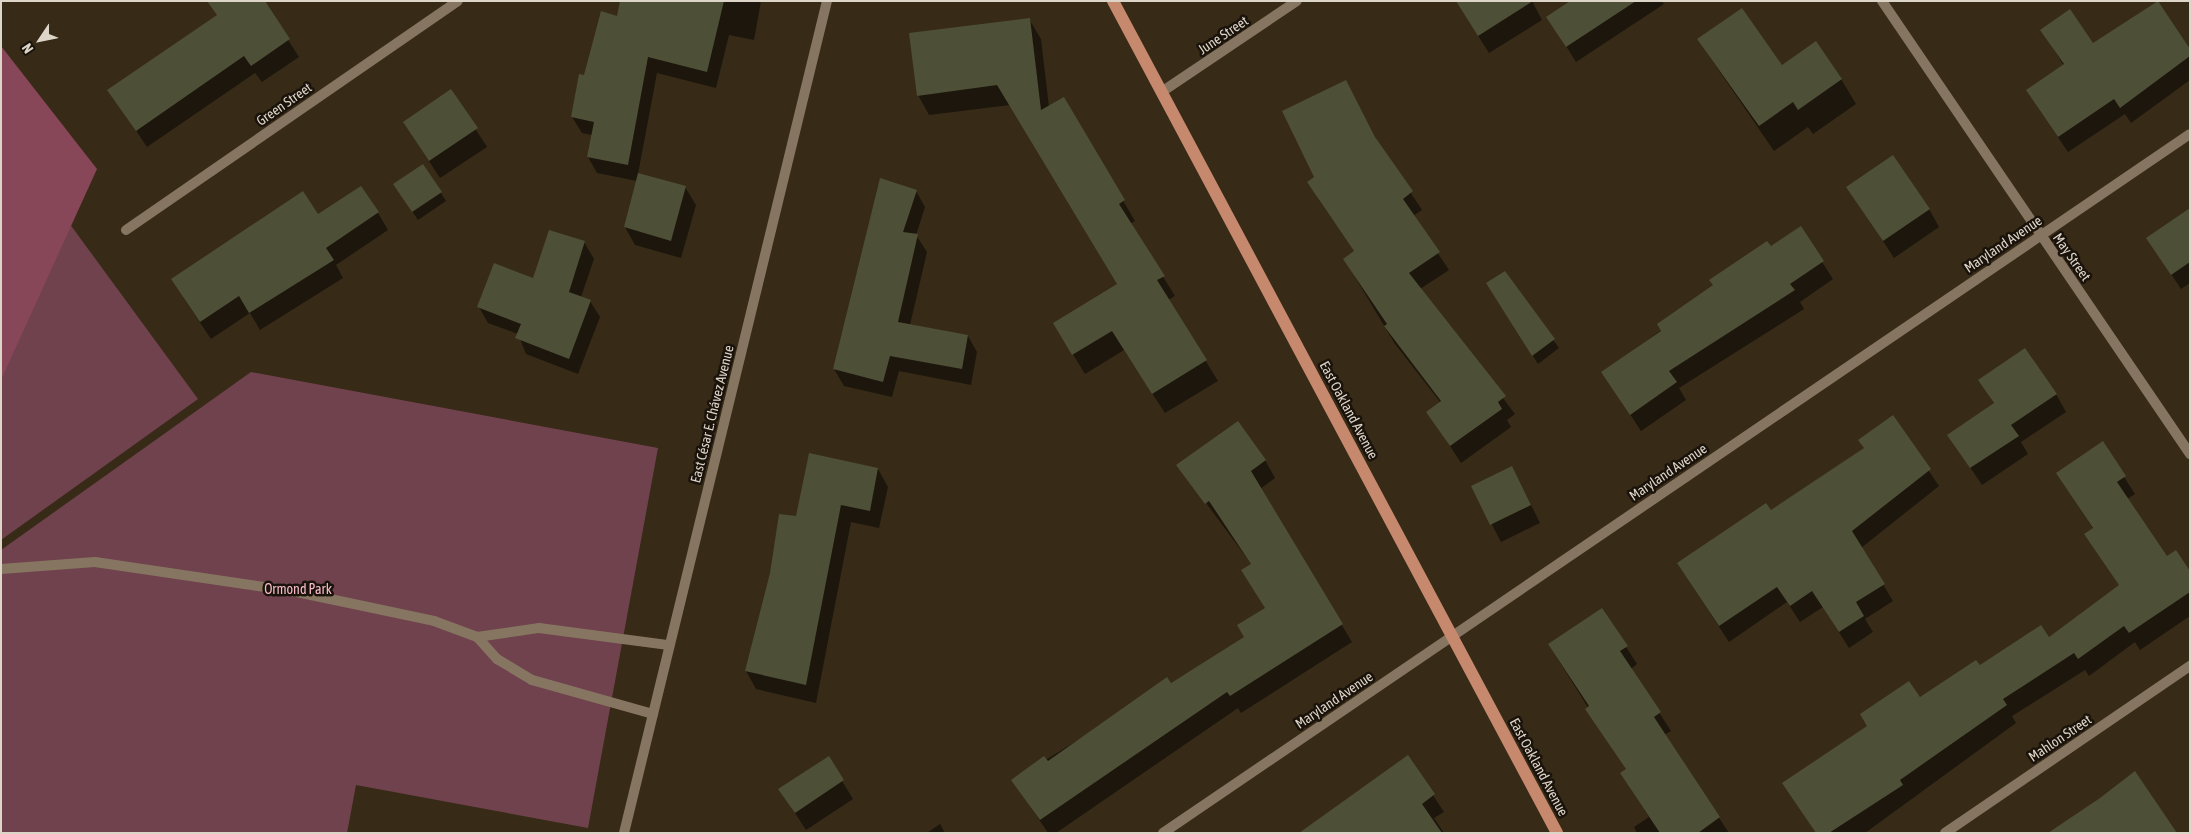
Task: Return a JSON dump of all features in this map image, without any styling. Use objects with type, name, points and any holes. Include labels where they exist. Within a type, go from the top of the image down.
[{"type":"main road","name":"East Oakland Avenue","points":[[1113,1],[1163,91],[1557,833]]},
{"type":"street","name":"Green Street","points":[[126,230],[458,1]]},
{"type":"street","name":"East César E. Chávez Avenue","points":[[624,833],[827,1]]},
{"type":"street","name":"June Street","points":[[1163,91],[1297,1]]},
{"type":"street","name":"May Street","points":[[1882,1],[2190,454]]},
{"type":"street","name":"Maryland Avenue","points":[[1163,833],[2190,134]]},
{"type":"street","points":[[1,569],[95,562],[292,592],[434,621],[477,638],[496,659],[532,680],[653,714]]},
{"type":"street","points":[[477,638],[540,628],[669,645]]},
{"type":"street","name":"Mahlon Street","points":[[1945,833],[2190,666]]},
{"type":"green space","points":[[1,130],[198,399],[1,540]]},
{"type":"green space","name":"Ormond Park","points":[[251,372],[658,448],[588,828],[356,785],[347,833],[1,833],[1,550]]},
{"type":"shaded area","points":[[1,46],[97,169],[1,380]]},
{"type":"building","points":[[207,1],[265,1],[290,39],[251,66],[244,56],[136,131],[107,90],[217,15]]},
{"type":"building","points":[[620,1],[724,1],[707,72],[648,57],[628,165],[587,157],[594,122],[571,117],[579,74],[584,75],[601,11],[617,16]]},
{"type":"building","points":[[1456,1],[1533,1],[1478,36]]},
{"type":"building","points":[[1570,1],[1636,1],[1566,47],[1546,17]]},
{"type":"building","points":[[2158,1],[2190,49],[2190,56],[2120,108],[2114,99],[2058,137],[2026,90],[2064,64],[2040,30],[2070,9],[2093,43]]},
{"type":"building","points":[[1742,8],[1782,65],[1816,41],[1842,79],[1798,110],[1793,102],[1759,126],[1697,39]]},
{"type":"building","points":[[1030,18],[1041,110],[1064,97],[1125,200],[1119,204],[1165,276],[1157,280],[1207,360],[1152,394],[1112,331],[1072,355],[1053,323],[1117,284],[997,85],[917,96],[909,33]]},
{"type":"building","points":[[1346,80],[1375,137],[1413,191],[1403,199],[1440,252],[1409,273],[1506,396],[1498,402],[1502,409],[1450,446],[1426,412],[1441,401],[1384,326],[1387,324],[1343,259],[1354,251],[1307,182],[1314,177],[1282,111]]},
{"type":"building","points":[[451,89],[478,128],[429,161],[403,122]]},
{"type":"building","points":[[1893,155],[1930,209],[1883,241],[1846,187]]},
{"type":"building","points":[[423,164],[442,192],[412,212],[393,184]]},
{"type":"building","points":[[638,173],[686,186],[671,241],[624,227]]},
{"type":"building","points":[[880,178],[917,190],[903,232],[918,234],[898,322],[968,335],[962,369],[890,356],[883,382],[833,369]]},
{"type":"building","points":[[361,186],[379,212],[326,248],[334,260],[249,313],[239,296],[200,322],[171,279],[303,191],[318,214]]},
{"type":"building","points":[[2190,208],[2190,262],[2171,275],[2146,238]]},
{"type":"building","points":[[1801,226],[1824,261],[1790,284],[1795,290],[1669,371],[1677,382],[1630,415],[1601,372],[1661,331],[1657,324],[1713,285],[1709,280],[1767,241],[1771,246]]},
{"type":"building","points":[[549,230],[585,241],[569,292],[591,300],[569,359],[515,338],[521,324],[477,307],[494,263],[533,278]]},
{"type":"building","points":[[1505,271],[1555,339],[1532,356],[1486,283]]},
{"type":"building","points":[[2025,348],[2057,394],[2011,425],[2019,436],[1970,468],[1947,435],[1994,403],[1978,380]]},
{"type":"building","points":[[1893,415],[1931,469],[1852,531],[1885,584],[1856,602],[1864,616],[1839,632],[1812,591],[1790,606],[1777,587],[1719,626],[1677,563],[1766,503],[1771,510],[1864,448],[1858,440]]},
{"type":"building","points":[[1238,421],[1266,460],[1251,471],[1343,624],[1230,696],[1227,692],[1040,820],[1011,780],[1044,756],[1048,761],[1167,677],[1171,683],[1244,637],[1237,625],[1265,608],[1241,570],[1251,564],[1209,501],[1205,504],[1176,465]]},
{"type":"building","points":[[2103,441],[2126,476],[2117,482],[2167,556],[2176,550],[2190,571],[2190,592],[2129,633],[2124,626],[2078,659],[2074,653],[2003,699],[2007,705],[1900,780],[1903,785],[1829,833],[1816,833],[1782,783],[1867,726],[1860,714],[1909,681],[1920,697],[1976,660],[1980,665],[2041,625],[2049,637],[2119,585],[2084,534],[2093,528],[2056,473]]},
{"type":"building","points":[[809,453],[878,468],[870,511],[841,505],[806,685],[745,671],[770,573],[779,514],[796,516]]},
{"type":"building","points":[[1512,466],[1531,505],[1490,525],[1471,486]]},
{"type":"building","points":[[1602,608],[1628,646],[1620,651],[1661,712],[1654,717],[1720,817],[1698,833],[1660,833],[1620,773],[1626,769],[1585,709],[1589,706],[1548,644]]},
{"type":"building","points":[[1408,755],[1435,794],[1422,804],[1442,833],[1299,833]]},
{"type":"building","points":[[829,756],[844,780],[795,813],[778,789]]},
{"type":"building","points":[[2135,771],[2177,833],[2048,833],[2100,798]]}]
